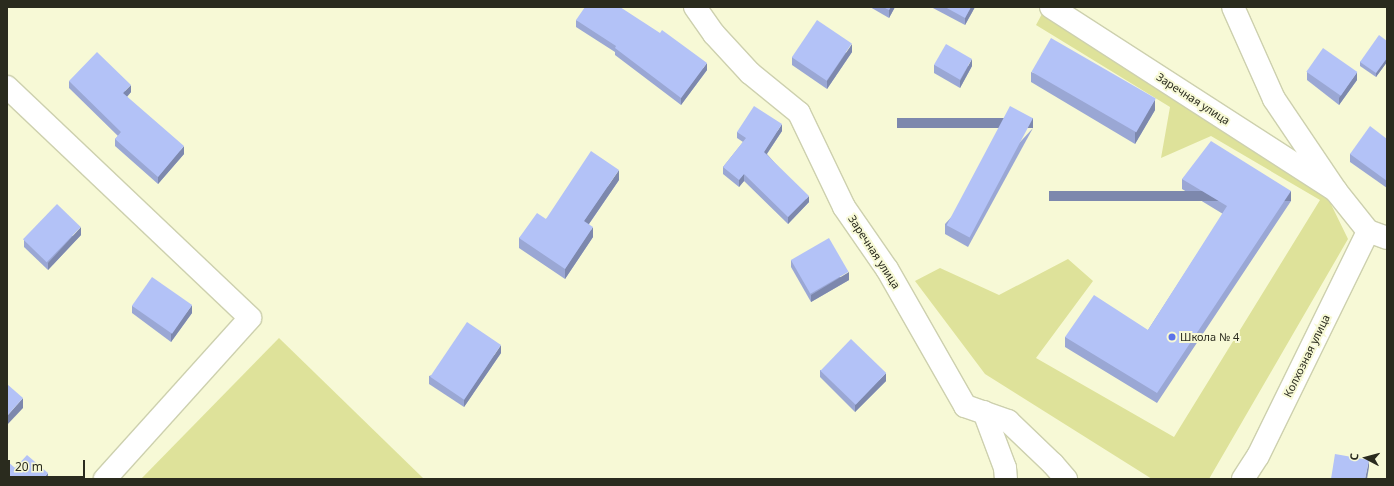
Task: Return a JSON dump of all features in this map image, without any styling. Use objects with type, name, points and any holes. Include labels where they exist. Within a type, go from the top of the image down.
[{"type":"street","name":"Заречная улица","points":[[695,7],[714,34],[750,73],[798,113],[844,207],[887,270],[965,406],[1008,421],[1054,464],[1066,479]]},
{"type":"street","name":"Заречная улица","points":[[1051,7],[1336,191],[1381,233]]},
{"type":"street","name":"Заречная улица","points":[[1233,7],[1274,99],[1336,191]]},
{"type":"street","points":[[7,87],[250,318],[105,479]]},
{"type":"street","name":"Колхозная улица","points":[[1243,479],[1258,456],[1381,233]]},
{"type":"street","points":[[984,412],[1005,468],[1006,479]]},
{"type":"green space","points":[[1043,12],[1326,194],[1348,239],[1209,479],[1152,479],[985,374],[915,281],[940,268],[999,295],[1068,259],[1093,281],[1036,358],[1174,437],[1320,200],[1211,136],[1161,158],[1170,107],[1036,25]]},
{"type":"green space","points":[[279,338],[424,479],[141,479]]},
{"type":"building","points":[[585,7],[620,7],[660,33],[662,30],[707,63],[681,98],[615,48],[616,46],[576,20]]},
{"type":"building","points":[[883,7],[891,7],[889,10]]},
{"type":"building","points":[[945,7],[971,7],[965,18]]},
{"type":"building","points":[[817,20],[852,43],[827,81],[792,57]]},
{"type":"building","points":[[1379,35],[1387,41],[1387,58],[1376,73],[1360,62]]},
{"type":"building","points":[[1051,38],[1156,98],[1136,132],[1032,72]]},
{"type":"building","points":[[946,44],[972,59],[960,80],[934,65]]},
{"type":"building","points":[[1323,48],[1357,72],[1341,96],[1306,72]]},
{"type":"building","points":[[97,52],[131,85],[123,93],[184,146],[158,177],[115,139],[121,132],[69,81]]},
{"type":"building","points":[[754,106],[782,124],[764,152],[809,196],[788,217],[744,174],[739,180],[723,167],[746,138],[737,132]]},
{"type":"building","points":[[1010,106],[1033,118],[970,237],[947,225]]},
{"type":"building","points":[[1370,126],[1387,139],[1387,181],[1350,154]]},
{"type":"building","points":[[1211,141],[1291,191],[1157,393],[1065,337],[1094,295],[1148,330],[1227,206],[1182,179]]},
{"type":"building","points":[[591,151],[619,170],[584,221],[593,227],[565,269],[519,238],[537,213],[546,219]]},
{"type":"building","points":[[57,204],[81,227],[47,262],[23,239]]},
{"type":"building","points":[[829,238],[848,272],[810,294],[791,260]]},
{"type":"building","points":[[152,277],[192,305],[172,334],[132,306]]},
{"type":"building","points":[[467,322],[501,345],[464,400],[430,377]]},
{"type":"building","points":[[851,339],[886,373],[856,405],[820,371]]},
{"type":"building","points":[[7,384],[23,398],[7,416]]},
{"type":"building","points":[[1335,454],[1369,460],[1365,479],[1331,479]]},
{"type":"building","points":[[27,455],[48,473],[43,479],[7,479],[7,461],[15,468]]},
{"type":"place","name":"Школа № 4","points":[[1172,337]]}]
